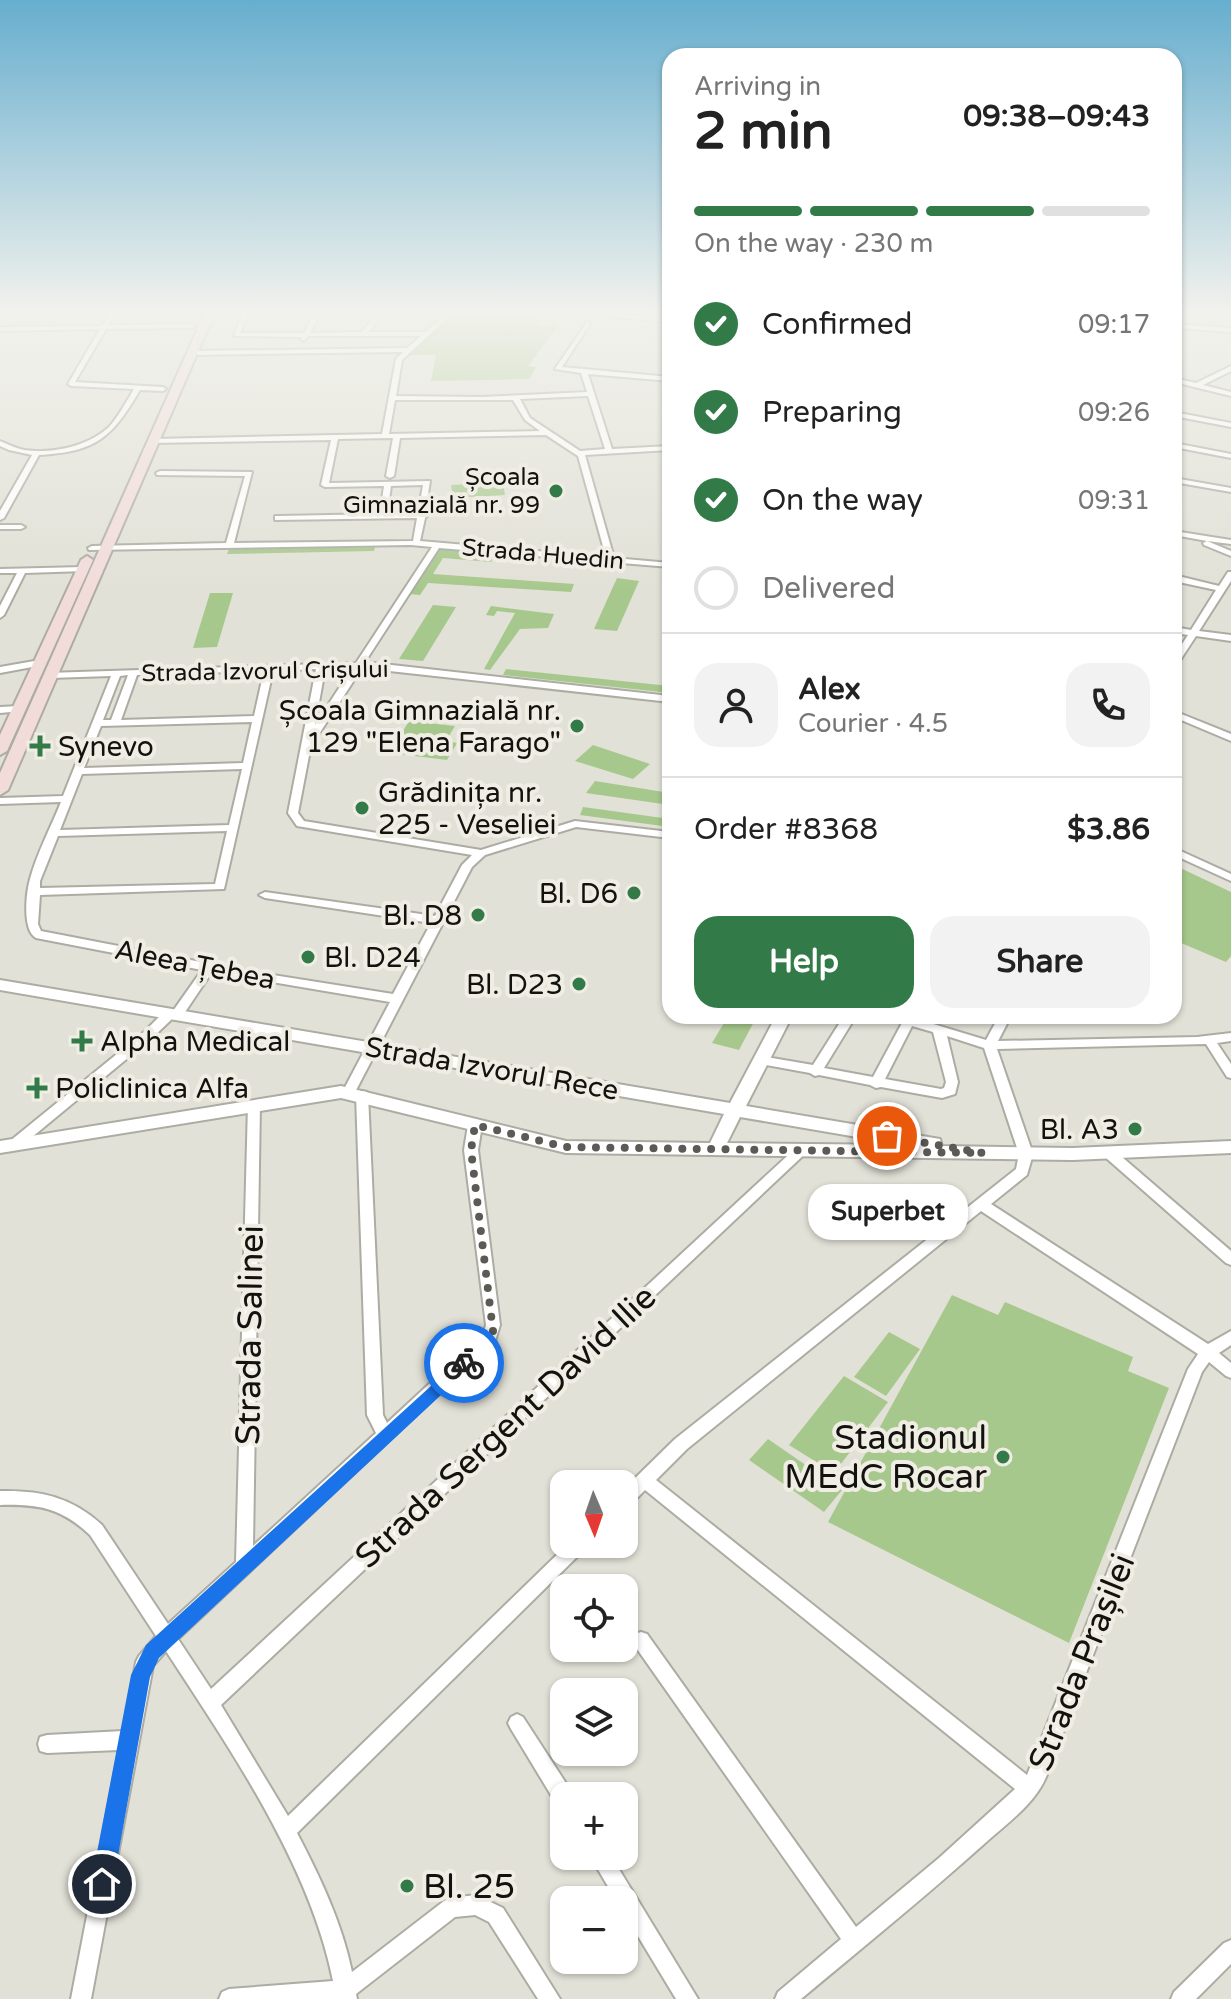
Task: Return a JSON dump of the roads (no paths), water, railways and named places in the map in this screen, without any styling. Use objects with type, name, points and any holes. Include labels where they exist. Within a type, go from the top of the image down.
[{"type":"main road","points":[[0,790],[50,675],[157,403]]},
{"type":"main road","points":[[0,751],[83,569],[99,548],[170,403]]},
{"type":"street","points":[[0,443],[11,449],[37,452],[79,446],[96,440],[114,425],[128,403]]},
{"type":"street","points":[[385,436],[391,403]]},
{"type":"street","points":[[518,403],[525,417],[580,453],[662,448]]},
{"type":"street","points":[[593,403],[609,451]]},
{"type":"street","points":[[1182,416],[1226,424],[1231,413]]},
{"type":"street","points":[[153,441],[546,433]]},
{"type":"street","points":[[383,517],[397,436]]},
{"type":"street","points":[[335,437],[325,485],[389,480],[427,483],[416,544]]},
{"type":"street","points":[[1182,447],[1231,456]]},
{"type":"street","points":[[0,518],[37,452]]},
{"type":"street","points":[[580,453],[611,560]]},
{"type":"street","points":[[160,473],[247,473],[250,476],[229,546]]},
{"type":"street","points":[[1182,481],[1231,490]]},
{"type":"street","points":[[278,518],[423,516]]},
{"type":"street","points":[[0,527],[21,527]]},
{"type":"street","points":[[1182,535],[1231,542]]},
{"type":"street","points":[[1193,537],[1231,554]]},
{"type":"street","name":"Strada Huedin","points":[[99,548],[416,544],[662,564]]},
{"type":"street","points":[[308,744],[437,545]]},
{"type":"street","points":[[0,571],[83,569]]},
{"type":"street","points":[[0,615],[22,571]]},
{"type":"street","points":[[1182,651],[1231,574]]},
{"type":"street","points":[[1182,580],[1222,589]]},
{"type":"street","points":[[1182,631],[1231,638]]},
{"type":"street","points":[[0,670],[40,663]]},
{"type":"street","name":"Strada Izvorul Crișului","points":[[50,675],[359,665],[662,698]]},
{"type":"street","points":[[321,668],[293,813],[296,822],[316,829],[481,853]]},
{"type":"street","points":[[33,892],[220,887],[269,670]]},
{"type":"street","points":[[115,723],[133,673]]},
{"type":"street","name":"Aleea Țebea","points":[[116,674],[33,892],[33,929],[42,936],[211,965],[248,975],[397,999]]},
{"type":"street","points":[[0,710],[19,709]]},
{"type":"street","points":[[1182,717],[1231,738]]},
{"type":"street","points":[[97,723],[258,719]]},
{"type":"street","points":[[78,771],[248,766]]},
{"type":"street","points":[[0,801],[67,799]]},
{"type":"street","points":[[385,1436],[375,1415],[355,1094],[372,1048],[467,865],[481,853],[575,824],[662,834]]},
{"type":"street","points":[[54,833],[234,828]]},
{"type":"street","points":[[1182,854],[1229,874]]},
{"type":"street","points":[[265,895],[437,920]]},
{"type":"street","points":[[8,1146],[173,1014],[211,965]]},
{"type":"street","name":"Strada Izvorul Rece","points":[[0,985],[983,1153]]},
{"type":"street","points":[[715,1149],[780,1024]]},
{"type":"street","points":[[815,1072],[845,1024]]},
{"type":"street","points":[[876,1084],[907,1024]]},
{"type":"street","points":[[918,1024],[989,1045],[1210,1041],[1231,1037]]},
{"type":"street","points":[[638,1486],[715,1416],[1022,1171],[1026,1154],[989,1045],[1001,1024]]},
{"type":"street","points":[[761,1060],[938,1095],[950,1091],[952,1082],[939,1031]]},
{"type":"street","points":[[1210,1041],[1231,1074]]},
{"type":"street","points":[[8,1146],[254,1104],[355,1094],[559,1146],[1026,1154],[1110,1154],[1231,1147]]},
{"type":"street","name":"Strada Salinei","points":[[244,1565],[254,1104]]},
{"type":"street","points":[[81,1999],[145,1662],[167,1637],[485,1344],[493,1331],[471,1150],[475,1125]]},
{"type":"street","name":"Strada Sergent David Ilie","points":[[210,1703],[802,1150]]},
{"type":"street","points":[[1110,1154],[1231,1259]]},
{"type":"street","points":[[982,1205],[1208,1352],[1231,1372]]},
{"type":"street","name":"Strada Prașilei","points":[[785,1999],[946,1865],[1029,1788],[1045,1765],[1190,1384],[1208,1352],[1231,1337]]},
{"type":"street","points":[[644,1480],[1029,1788]]},
{"type":"street","points":[[0,1498],[41,1498],[59,1502],[86,1519],[210,1703],[287,1830],[319,1896],[346,1994]]},
{"type":"street","points":[[287,1830],[565,1558]]},
{"type":"street","points":[[641,1640],[854,1941]]},
{"type":"street","points":[[517,1723],[554,1782]]},
{"type":"street","points":[[47,1744],[128,1740]]},
{"type":"street","points":[[609,1870],[688,1999]]},
{"type":"street","points":[[229,1999],[346,1994],[451,1908],[464,1905],[486,1907],[496,1915],[550,1999]]},
{"type":"street","points":[[1181,1999],[1231,1950]]},
{"type":"place","name":"Școala Gimnazială nr. 99","points":[[556,491]]},
{"type":"place","name":"Școala Gimnazială nr. 129 \"Elena Farago\"","points":[[577,726]]},
{"type":"place","name":"Synevo","points":[[40,746]]},
{"type":"place","name":"Grădinița nr. 225 - Veseliei","points":[[362,808]]},
{"type":"place","name":"Bl. D6","points":[[634,893]]},
{"type":"place","name":"Bl. D8","points":[[478,915]]},
{"type":"place","name":"Bl. D24","points":[[308,957]]},
{"type":"place","name":"Bl. D23","points":[[579,984]]},
{"type":"place","name":"Alpha Medical","points":[[82,1041]]},
{"type":"place","name":"Policlinica Alfa","points":[[37,1088]]},
{"type":"place","name":"Bl. A3","points":[[1135,1129]]},
{"type":"place","name":"Superbet","points":[[887,1136]]},
{"type":"place","name":"Stadionul MEdC Rocar","points":[[1003,1457]]},
{"type":"place","name":"Bl. 25","points":[[407,1886]]}]
